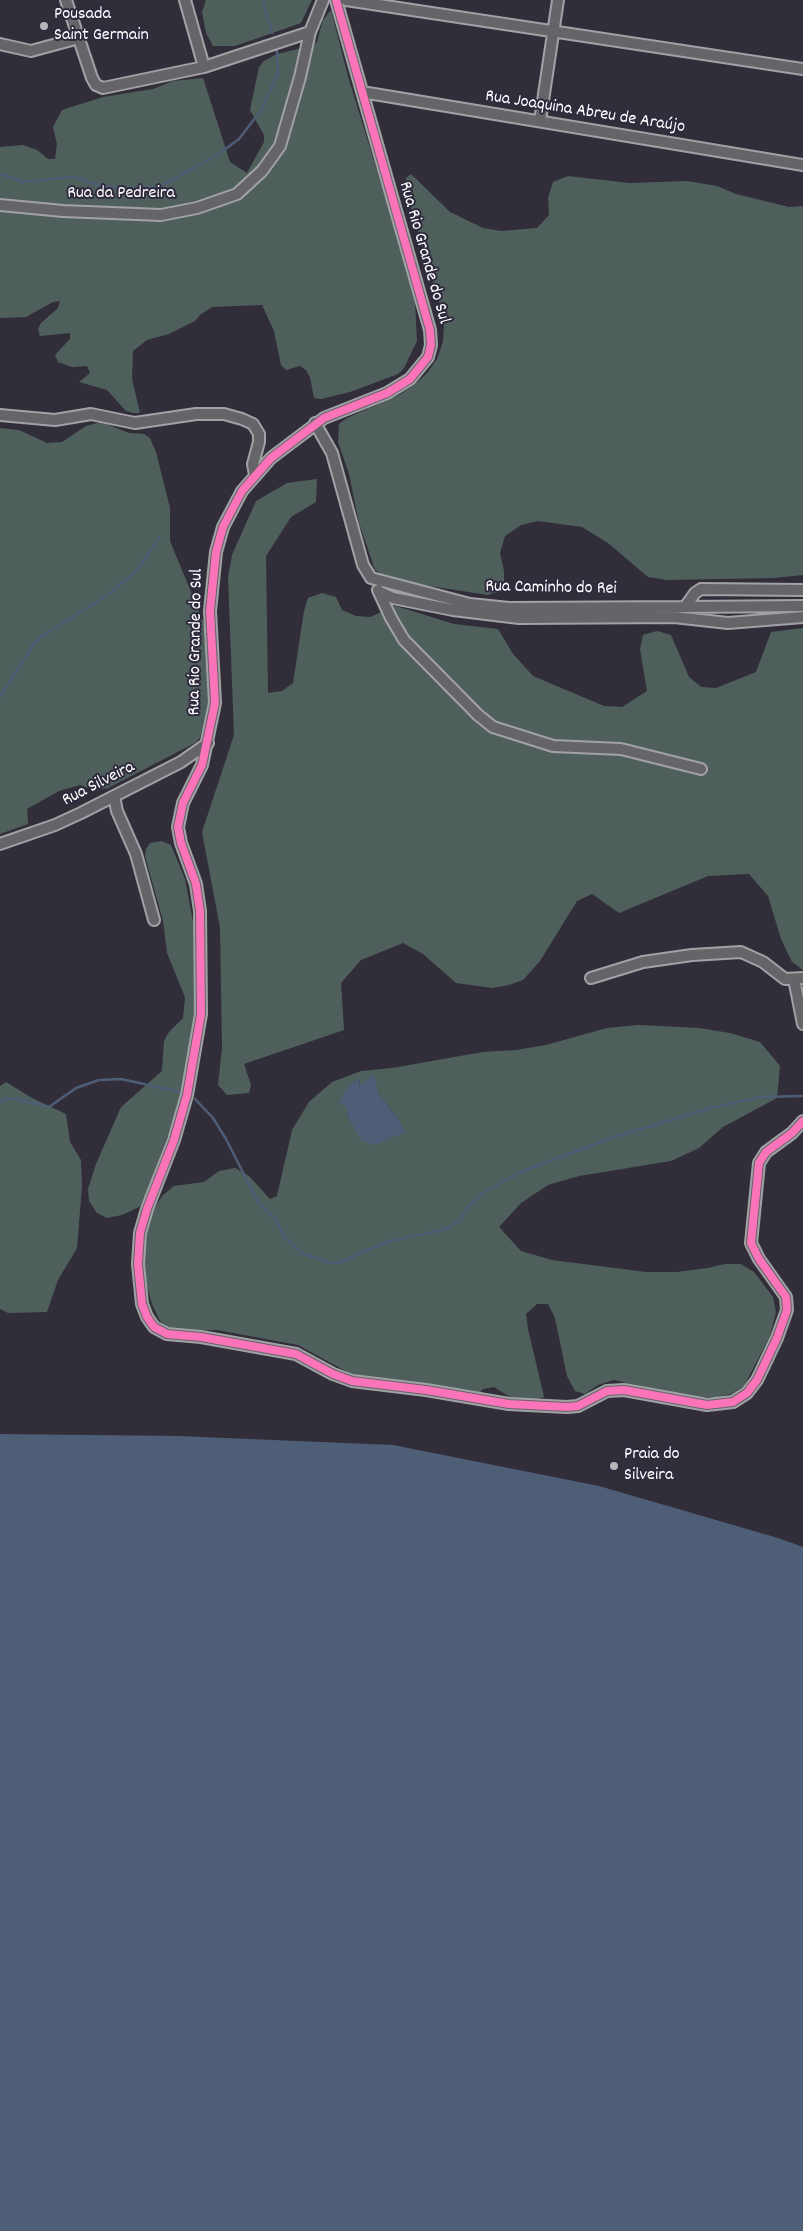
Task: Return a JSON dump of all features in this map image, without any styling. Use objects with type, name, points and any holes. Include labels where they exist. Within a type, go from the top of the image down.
[{"type":"street","points":[[66,0],[92,78],[99,87],[104,88],[204,67],[310,32]]},
{"type":"street","points":[[185,0],[204,67]]},
{"type":"street","name":"Rua da Pedreira","points":[[0,205],[63,211],[161,214],[197,208],[237,194],[262,171],[280,146],[300,77],[310,32],[323,0]]},
{"type":"street","name":"Rua Rio Grande do Sul","points":[[336,0],[430,330],[431,345],[428,357],[410,379],[386,393],[314,423],[271,458],[255,475],[232,507],[223,527],[216,552],[210,611],[215,703],[202,766],[183,803],[178,827],[181,843],[196,884],[200,911],[201,1014],[187,1095],[174,1140],[147,1209],[137,1248],[142,1304],[146,1317],[154,1327],[167,1334],[201,1337],[296,1354],[332,1374],[352,1381],[426,1390],[508,1404],[578,1406],[607,1391],[624,1390],[707,1406],[733,1402],[747,1393],[757,1380],[777,1338],[787,1310],[786,1297],[759,1259],[751,1243],[759,1163],[766,1152],[792,1134],[803,1120]]},
{"type":"street","points":[[346,0],[803,69]]},
{"type":"street","points":[[540,122],[558,0]]},
{"type":"street","points":[[0,44],[31,51],[78,38]]},
{"type":"street","name":"Rua Joaquina Abreu de Araújo","points":[[362,92],[803,166]]},
{"type":"street","points":[[0,416],[55,420],[92,414],[135,423],[210,412],[224,414],[252,424],[259,434],[259,442],[253,464],[255,475]]},
{"type":"street","points":[[314,423],[332,453],[363,564],[380,592],[391,618],[404,640],[478,715],[493,726],[553,746],[621,749],[701,769]]},
{"type":"street","name":"Rua Caminho do Rei","points":[[371,578],[470,604],[509,608],[803,606]]},
{"type":"street","points":[[685,606],[695,593],[701,589],[803,590]]},
{"type":"street","points":[[380,592],[393,598],[453,610],[519,618],[665,617],[728,623],[803,617]]},
{"type":"street","name":"Rua Silveira","points":[[0,844],[56,825],[181,762],[208,743]]},
{"type":"street","points":[[114,796],[117,811],[136,854],[154,920]]},
{"type":"street","points":[[590,978],[643,962],[692,955],[740,952],[763,962],[786,979],[798,978],[803,1024]]},
{"type":"shaded area","points":[[206,0],[312,0],[301,23],[235,46],[213,46],[206,33],[202,12]]},
{"type":"shaded area","points":[[331,10],[349,80],[395,229],[415,302],[417,341],[404,368],[398,374],[350,392],[321,399],[314,398],[310,377],[306,370],[300,366],[286,370],[281,365],[274,331],[262,305],[212,307],[195,321],[169,334],[147,340],[133,351],[132,379],[140,413],[133,413],[126,411],[107,390],[79,382],[90,373],[87,366],[72,367],[58,362],[55,355],[70,339],[70,333],[40,336],[38,329],[41,323],[58,308],[60,301],[53,302],[26,317],[0,318],[0,147],[23,145],[37,150],[48,159],[55,159],[57,144],[53,127],[62,110],[103,97],[153,89],[173,81],[203,78],[230,162],[247,173],[264,142],[264,135],[250,110],[259,67],[264,61],[277,54],[311,46],[317,42],[323,20]]},
{"type":"shaded area","points":[[411,174],[450,212],[483,228],[501,231],[537,228],[549,215],[548,198],[553,182],[568,176],[629,183],[687,181],[717,186],[736,194],[789,207],[803,206],[803,575],[774,578],[667,580],[648,577],[608,543],[582,527],[538,521],[521,525],[505,536],[500,553],[504,571],[504,590],[488,595],[390,580],[375,570],[359,523],[349,474],[338,442],[339,424],[347,418],[399,395],[414,385],[427,373],[437,359],[443,342],[444,325],[441,308],[407,195],[406,178]]},
{"type":"shaded area","points":[[101,422],[129,433],[144,434],[150,438],[156,452],[170,508],[170,541],[205,626],[211,694],[200,738],[195,743],[108,788],[94,790],[80,785],[59,791],[27,809],[28,824],[0,834],[0,428],[19,430],[47,443],[62,442],[86,426]]},
{"type":"shaded area","points":[[317,479],[316,502],[291,517],[266,556],[268,693],[282,691],[293,683],[304,611],[308,598],[322,593],[336,597],[342,610],[356,616],[370,617],[396,606],[454,624],[498,629],[513,654],[533,676],[604,706],[622,707],[647,691],[640,649],[643,635],[657,631],[671,635],[689,677],[701,687],[716,688],[756,672],[771,632],[803,628],[803,970],[792,962],[781,939],[768,896],[749,874],[708,876],[619,913],[592,894],[577,901],[540,961],[523,980],[509,985],[492,988],[456,983],[423,954],[403,943],[361,960],[341,983],[344,1030],[244,1064],[251,1085],[249,1093],[227,1095],[218,1085],[222,1048],[220,928],[202,832],[234,735],[228,577],[232,555],[256,501],[287,483]]},
{"type":"shaded area","points":[[161,841],[171,845],[185,879],[194,927],[194,1018],[181,1098],[144,1201],[139,1207],[122,1215],[107,1218],[97,1213],[89,1201],[88,1189],[96,1164],[121,1107],[162,1071],[164,1041],[169,1032],[183,1018],[185,997],[167,953],[163,921],[145,856],[146,849],[150,843]]},
{"type":"shaded area","points":[[638,1025],[699,1028],[730,1033],[760,1042],[780,1066],[777,1098],[723,1127],[699,1148],[671,1161],[579,1176],[548,1185],[521,1203],[499,1227],[521,1251],[552,1260],[646,1272],[677,1272],[725,1264],[741,1264],[754,1272],[773,1297],[776,1312],[770,1336],[744,1386],[731,1394],[717,1397],[701,1397],[657,1390],[614,1380],[598,1385],[585,1394],[575,1391],[567,1376],[555,1318],[548,1304],[537,1304],[526,1314],[544,1397],[529,1401],[510,1397],[494,1387],[483,1389],[478,1394],[351,1374],[298,1345],[217,1330],[172,1330],[160,1321],[152,1304],[145,1279],[143,1243],[153,1211],[162,1196],[174,1186],[204,1182],[219,1171],[235,1168],[249,1176],[270,1199],[277,1196],[292,1130],[309,1102],[332,1082],[361,1071],[392,1068],[483,1052],[516,1050],[546,1045],[607,1028]],"holes":[[[360,1079],[359,1086],[378,1093],[399,1120],[348,1118],[347,1106]]]},
{"type":"shaded area","points":[[6,1082],[32,1098],[66,1114],[70,1142],[81,1160],[82,1186],[77,1248],[58,1280],[47,1312],[8,1313],[0,1309],[0,1086]]},
{"type":"water","points":[[374,1074],[378,1093],[399,1120],[405,1132],[375,1145],[361,1140],[348,1117],[346,1107],[339,1102],[349,1085],[360,1078],[359,1086]]},
{"type":"water","points":[[0,1434],[178,1436],[393,1445],[599,1486],[803,1547],[803,2231],[0,2231]]},
{"type":"waterway","points":[[263,0],[272,33]]},
{"type":"waterway","points":[[0,174],[23,182],[72,177],[103,186],[128,188],[155,187],[169,182],[220,153],[239,139],[262,109],[278,73],[277,51]]},
{"type":"waterway","points":[[0,697],[35,642],[109,594],[138,569],[160,537]]},
{"type":"waterway","points":[[0,1103],[3,1100],[14,1098],[49,1107],[76,1088],[99,1080],[121,1079],[181,1092]]},
{"type":"waterway","points":[[195,1099],[213,1118],[226,1139],[258,1202],[276,1220],[284,1236],[303,1254],[332,1263],[341,1262],[391,1241],[446,1229],[460,1220],[467,1208],[484,1192],[523,1171],[614,1137],[711,1108],[760,1097],[802,1096]]},
{"type":"cycle path","points":[[336,0],[430,330],[431,345],[428,357],[410,379],[387,393],[324,418],[271,458],[242,491],[223,527],[216,552],[210,611],[215,703],[202,765],[183,803],[178,827],[181,843],[196,884],[200,911],[201,1014],[187,1095],[174,1140],[147,1209],[140,1233],[138,1264],[142,1304],[147,1317],[154,1327],[167,1334],[201,1337],[296,1354],[333,1374],[352,1381],[426,1390],[509,1404],[578,1406],[607,1391],[624,1390],[707,1405],[733,1402],[747,1393],[757,1380],[777,1338],[787,1310],[786,1297],[759,1259],[751,1243],[759,1163],[766,1152],[792,1133],[803,1121]]},
{"type":"place","name":"Pousada Saint Germain","points":[[44,26]]},
{"type":"place","name":"Praia do Silveira","points":[[614,1466]]}]
